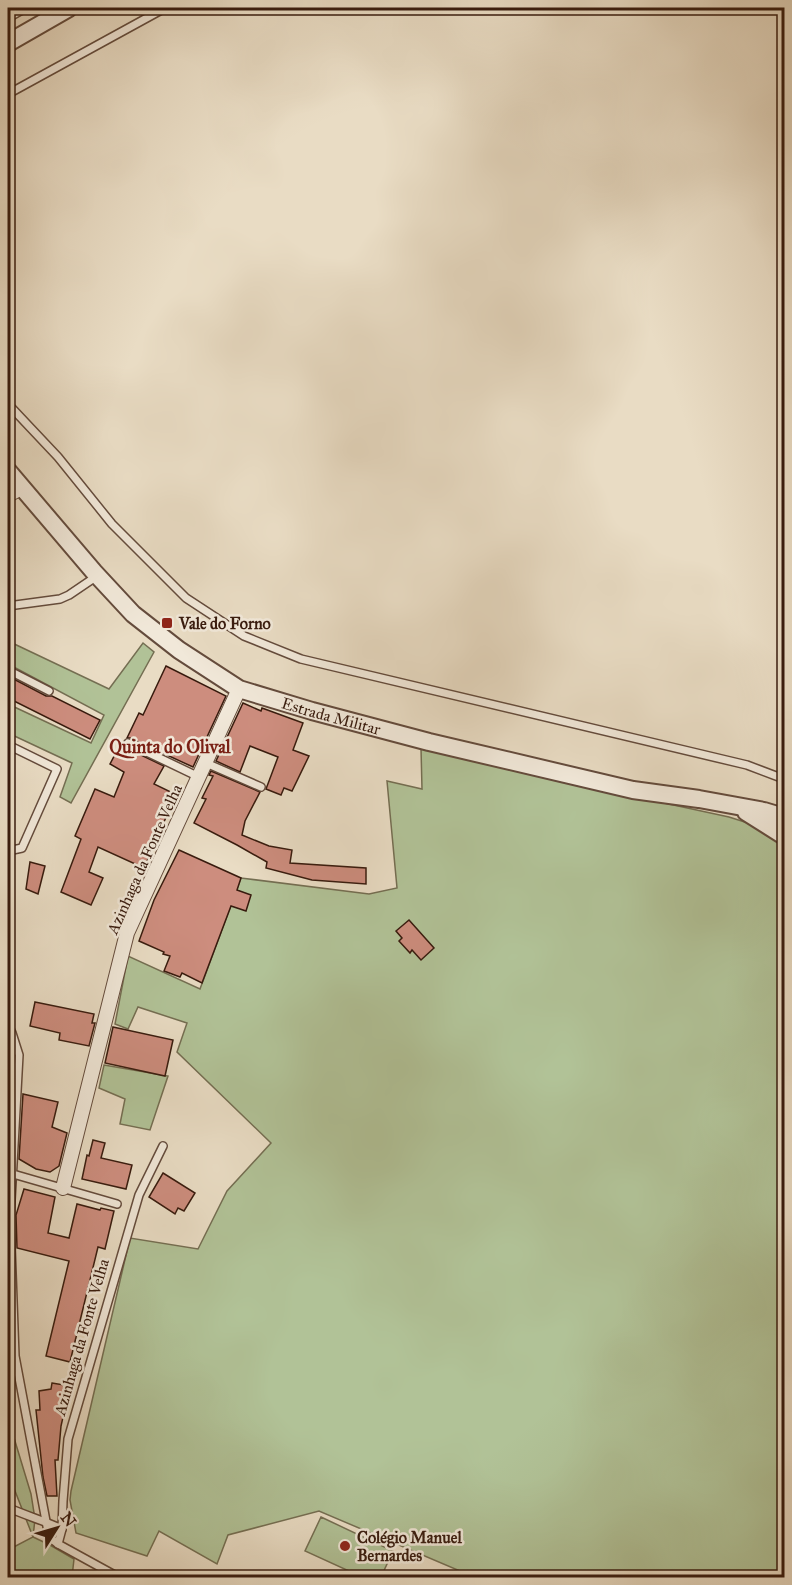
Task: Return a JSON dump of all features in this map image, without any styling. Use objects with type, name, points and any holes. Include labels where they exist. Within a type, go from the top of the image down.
[{"type":"street","points":[[8,43],[69,8]]},
{"type":"street","name":"Estrada Militar","points":[[8,471],[14,492],[133,614],[179,650],[239,689],[452,748],[633,790],[699,799],[784,817]]},
{"type":"street","name":"Azinhaga da Fonte Velha","points":[[63,1188],[127,933],[239,689]]},
{"type":"street","name":"Estrada Militar","points":[[737,807],[784,836]]},
{"type":"lane","points":[[8,18],[26,8]]},
{"type":"lane","points":[[8,94],[165,8]]},
{"type":"lane","points":[[8,404],[58,457],[112,524],[186,598],[244,636],[301,659],[747,765],[784,779]]},
{"type":"lane","points":[[8,606],[60,599],[97,576]]},
{"type":"lane","points":[[8,670],[49,691]]},
{"type":"lane","points":[[128,743],[199,777]]},
{"type":"lane","points":[[8,745],[57,769],[22,848],[8,851]]},
{"type":"lane","points":[[206,763],[261,787]]},
{"type":"lane","name":"Azinhaga da Fonte Velha","points":[[8,1025],[19,1055],[10,1218],[15,1356],[45,1521],[49,1537],[58,1544],[62,1529],[68,1439],[139,1195],[163,1146]]},
{"type":"lane","points":[[13,1174],[117,1204]]},
{"type":"lane","points":[[8,1503],[9,1508],[62,1529]]},
{"type":"lane","points":[[58,1544],[120,1578]]},
{"type":"green space","points":[[8,641],[109,689],[143,643],[154,652],[71,803],[60,797],[72,763],[8,733],[8,704],[91,743],[104,715],[8,664]]},
{"type":"green space","points":[[421,748],[729,817],[751,824],[784,846],[784,1577],[474,1577],[319,1511],[228,1535],[217,1564],[159,1531],[147,1556],[76,1533],[70,1500],[71,1491],[130,1238],[198,1249],[227,1191],[271,1143],[177,1052],[187,1023],[138,1007],[128,1029],[115,1024],[128,956],[200,989],[241,878],[369,894],[397,888],[387,781],[422,789]]},
{"type":"green space","points":[[8,1045],[11,1058],[12,1105],[8,1114]]},
{"type":"green space","points":[[104,1065],[168,1076],[150,1130],[120,1124],[125,1099],[99,1088]]},
{"type":"green space","points":[[8,1418],[31,1494],[35,1519],[33,1537],[8,1473]]},
{"type":"green space","points":[[321,1517],[393,1551],[381,1577],[362,1577],[305,1551]]},
{"type":"green space","points":[[33,1537],[74,1559],[72,1577],[8,1577],[8,1550]]},
{"type":"building","points":[[166,666],[226,696],[193,767],[127,738],[139,713],[143,715]]},
{"type":"building","points":[[8,676],[100,720],[90,739],[8,698]]},
{"type":"building","points":[[243,703],[261,711],[262,708],[303,723],[293,750],[309,756],[292,791],[284,788],[281,795],[266,789],[278,757],[250,746],[240,772],[216,761]]},
{"type":"building","points":[[120,745],[164,766],[154,784],[175,794],[144,868],[98,847],[89,872],[103,878],[91,905],[61,892],[81,839],[75,836],[95,789],[114,797],[124,772],[110,764]]},
{"type":"building","points":[[211,771],[260,792],[245,821],[242,835],[269,846],[292,850],[290,863],[366,868],[366,884],[312,880],[266,868],[267,862],[194,823],[206,799],[202,798],[213,776],[209,775]]},
{"type":"building","points":[[179,850],[241,878],[237,890],[251,895],[246,911],[231,906],[202,983],[182,973],[180,977],[164,971],[170,956],[139,941],[154,900]]},
{"type":"building","points":[[30,862],[45,866],[38,894],[26,889]]},
{"type":"building","points":[[409,920],[434,948],[421,960],[412,950],[410,953],[399,941],[402,938],[396,931]]},
{"type":"building","points":[[35,1002],[94,1014],[92,1023],[95,1023],[89,1046],[59,1040],[60,1033],[30,1026]]},
{"type":"building","points":[[113,1027],[173,1040],[165,1076],[105,1063]]},
{"type":"building","points":[[23,1094],[58,1102],[52,1127],[67,1133],[59,1166],[50,1172],[36,1169],[19,1159]]},
{"type":"building","points":[[93,1140],[105,1143],[101,1158],[132,1165],[126,1189],[82,1179]]},
{"type":"building","points":[[163,1173],[195,1193],[184,1211],[178,1208],[175,1214],[149,1197]]},
{"type":"building","points":[[24,1189],[55,1197],[48,1233],[69,1238],[77,1204],[114,1211],[105,1249],[98,1247],[70,1362],[46,1356],[69,1261],[17,1248],[16,1215]]},
{"type":"building","points":[[52,1383],[70,1386],[61,1426],[58,1460],[55,1460],[57,1496],[47,1496],[36,1410],[40,1410],[39,1391],[51,1389]]},
{"type":"place","name":"Vale do Forno","points":[[167,623]]},
{"type":"place","name":"Colégio Manuel Bernardes","points":[[345,1546]]},
{"type":"district","name":"Quinta do Olival","points":[[170,747]]}]
